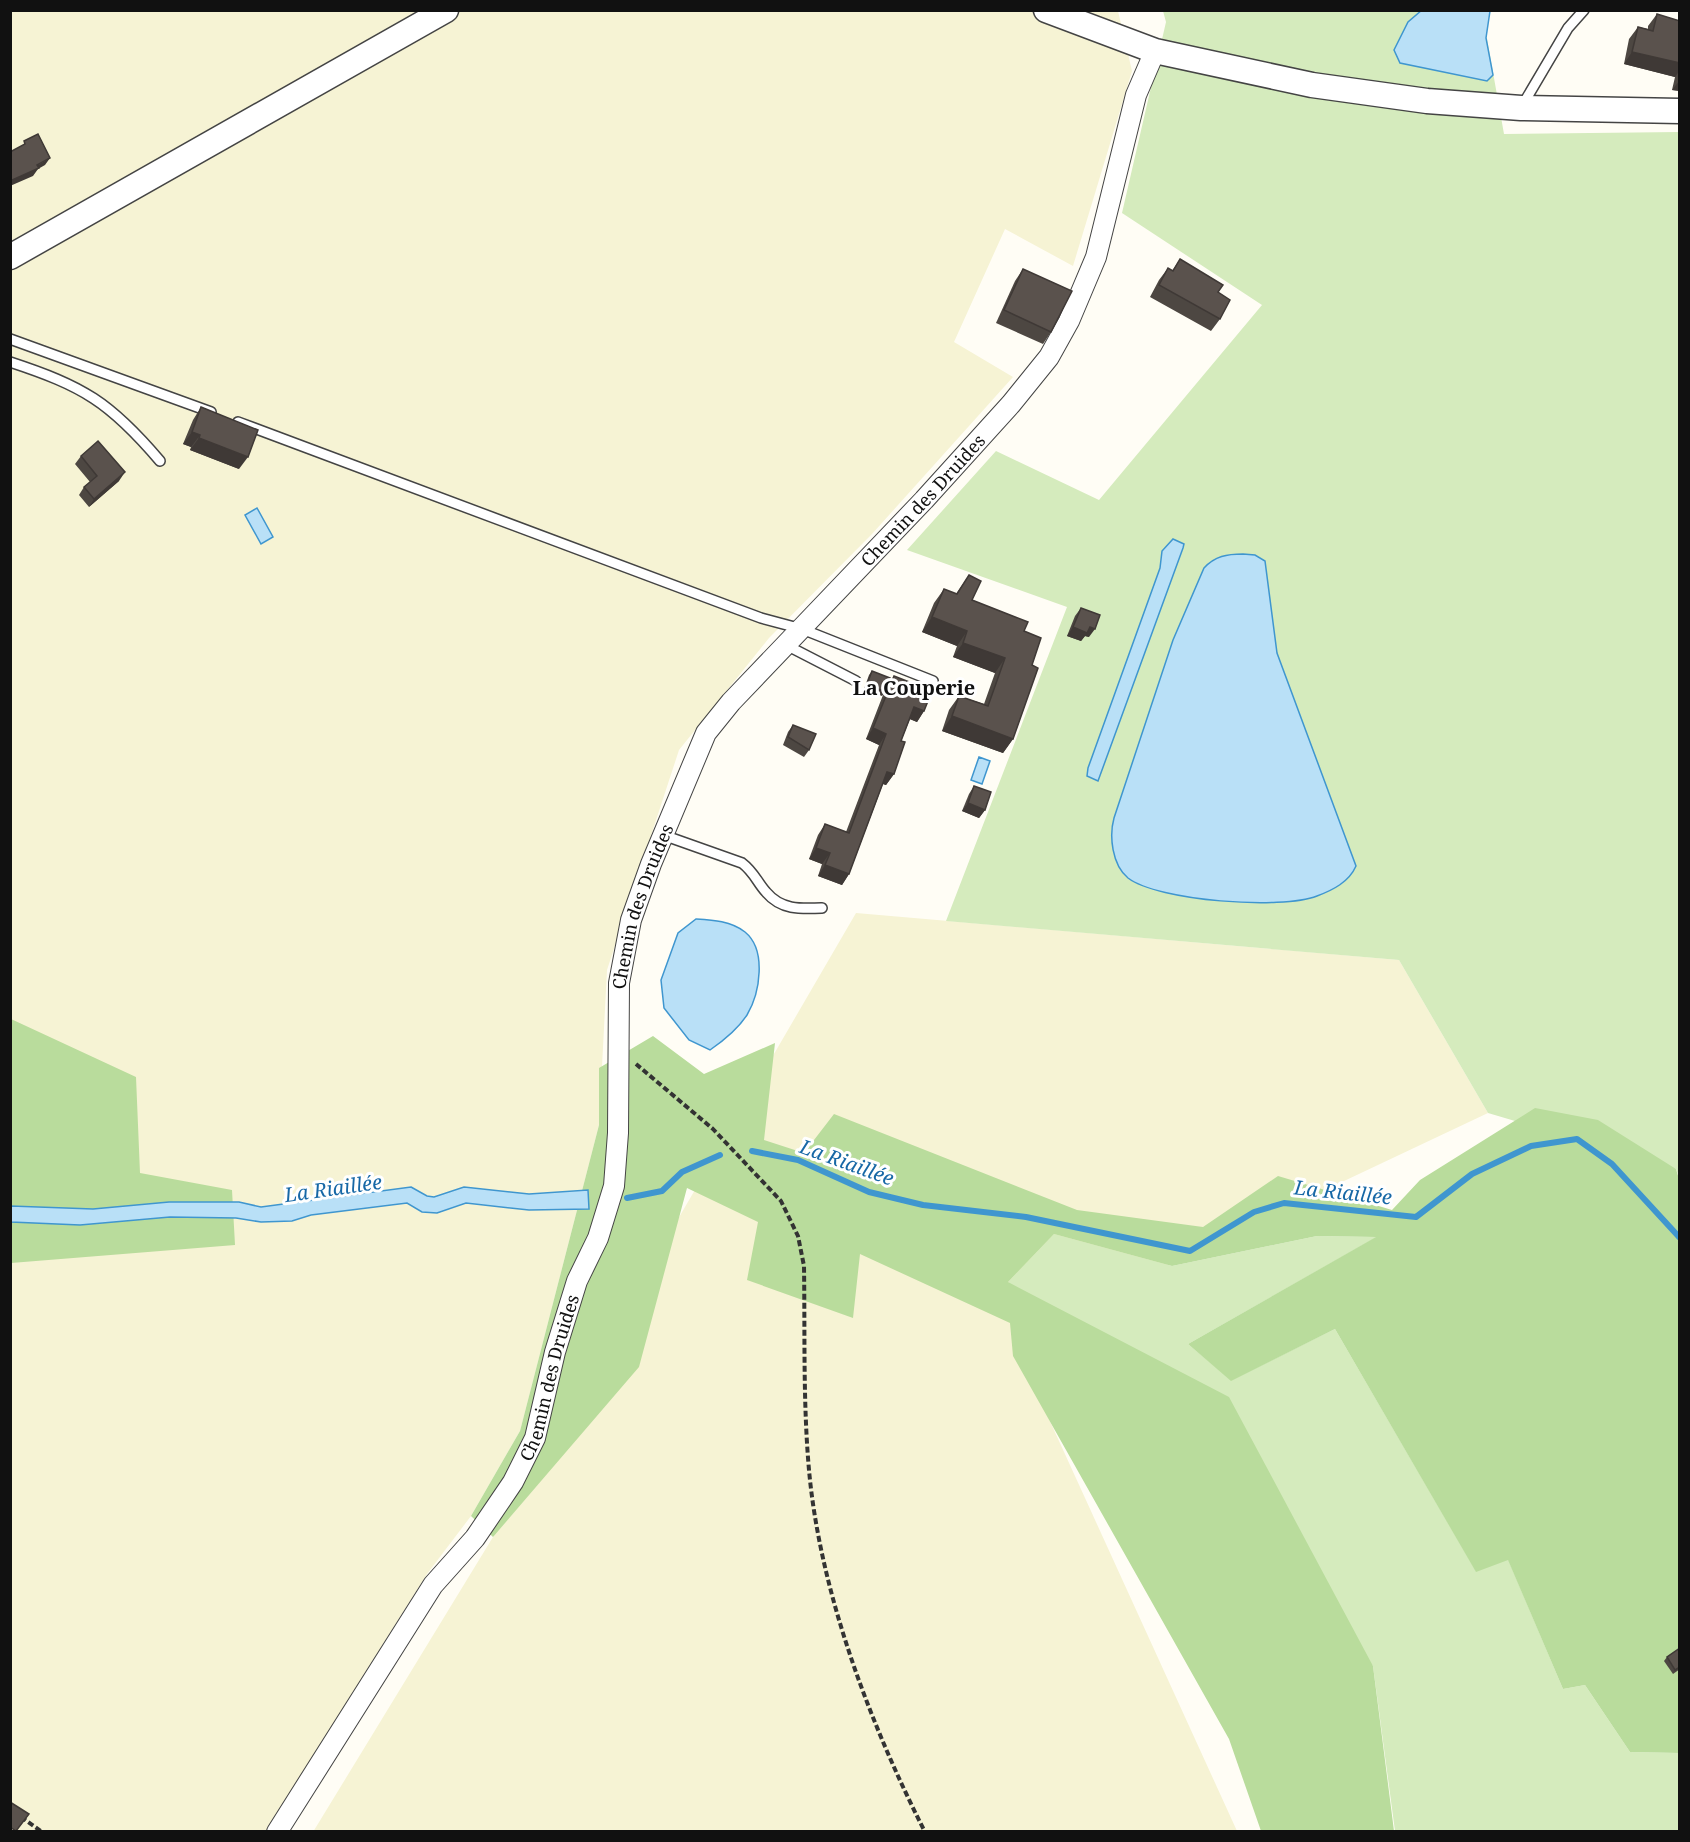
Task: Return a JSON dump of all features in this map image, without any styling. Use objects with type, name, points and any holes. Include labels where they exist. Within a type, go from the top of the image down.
[{"type":"street","points":[[10,257],[446,10]]},
{"type":"street","points":[[1046,10],[1155,51],[1312,86],[1427,101],[1521,108],[1680,111]]},
{"type":"street","name":"Chemin des Druides","points":[[277,1832],[433,1585],[475,1538],[513,1482],[535,1438],[555,1352],[577,1281],[598,1238],[614,1186],[618,1133],[619,983],[631,920],[662,835],[706,733],[731,702],[940,483],[1011,404],[1049,357],[1069,321],[1096,256],[1136,95],[1155,51]]},
{"type":"lane","points":[[1521,108],[1568,28],[1584,10]]},
{"type":"lane","points":[[10,339],[760,618],[802,629],[933,681]]},
{"type":"lane","points":[[10,362],[62,379],[107,405],[160,461]]},
{"type":"lane","points":[[786,645],[856,681]]},
{"type":"lane","points":[[662,835],[742,863],[752,871],[765,892],[777,902],[795,910],[822,908]]},
{"type":"path","points":[[618,1047],[713,1129],[781,1201],[798,1236],[804,1266],[809,1472],[823,1555],[843,1632],[876,1725],[925,1832]]},
{"type":"path","points":[[18,1815],[42,1832]]},
{"type":"shaded area","points":[[11,11],[1118,11],[1132,71],[1073,266],[1005,229],[954,342],[1013,377],[872,534],[769,638],[679,750],[607,970],[599,1125],[520,1431],[471,1516],[427,1574],[266,1831],[11,1832]]},
{"type":"shaded area","points":[[856,913],[1399,960],[1488,1113],[1012,1338],[1237,1831],[313,1832],[493,1537]]},
{"type":"green space","points":[[1163,11],[1482,11],[1504,134],[1679,132],[1679,1177],[1676,1169],[1488,1113],[1399,960],[946,921],[1067,607],[907,550],[996,451],[1099,500],[1262,305],[1122,213],[1166,22]]},
{"type":"green space","points":[[11,1019],[136,1077],[140,1173],[232,1190],[235,1245],[11,1263]]},
{"type":"green space","points":[[653,1036],[704,1074],[775,1043],[764,1140],[804,1153],[834,1114],[1077,1210],[1203,1227],[1278,1176],[1392,1210],[1420,1180],[1535,1108],[1598,1120],[1676,1169],[1679,1179],[1679,1753],[1630,1752],[1585,1685],[1563,1689],[1508,1560],[1476,1572],[1335,1329],[1231,1381],[1188,1344],[1376,1237],[1317,1236],[1172,1266],[1054,1234],[1008,1282],[1229,1397],[1373,1666],[1394,1831],[1261,1831],[1229,1739],[1013,1356],[1010,1323],[860,1254],[853,1318],[747,1280],[758,1222],[687,1188],[639,1367],[493,1537],[471,1516],[520,1431],[599,1125],[599,1068]]},
{"type":"green space","points":[[1054,1234],[1172,1266],[1317,1236],[1377,1237],[1188,1344],[1231,1380],[1335,1329],[1476,1571],[1508,1559],[1563,1689],[1585,1685],[1630,1752],[1679,1753],[1679,1831],[1395,1831],[1373,1666],[1008,1282]]},
{"type":"water","points":[[1422,10],[1490,11],[1486,38],[1493,75],[1487,81],[1400,63],[1394,50],[1408,22]]},
{"type":"water","points":[[257,508],[273,537],[261,544],[245,515]]},
{"type":"water","points":[[1173,539],[1184,544],[1183,548],[1098,781],[1087,776],[1088,768],[1160,568],[1162,551]]},
{"type":"water","points":[[1255,555],[1265,561],[1277,653],[1356,866],[1349,877],[1335,888],[1300,900],[1250,903],[1165,892],[1143,886],[1128,878],[1118,866],[1113,850],[1114,818],[1173,640],[1204,568],[1212,561],[1222,557]]},
{"type":"water","points":[[979,757],[990,761],[982,784],[971,780]]},
{"type":"water","points":[[696,919],[722,922],[740,928],[752,940],[759,960],[758,984],[752,1006],[739,1025],[710,1050],[689,1040],[664,1008],[661,980],[678,933]]},
{"type":"water","points":[[411,1187],[427,1196],[434,1197],[464,1187],[529,1194],[588,1190],[589,1209],[529,1210],[466,1203],[437,1213],[422,1212],[407,1203],[311,1215],[292,1221],[261,1222],[236,1218],[170,1217],[80,1225],[11,1222],[11,1206],[93,1209],[169,1202],[239,1202],[261,1207]]},
{"type":"building","points":[[1657,14],[1680,21],[1680,63],[1632,52],[1638,27],[1653,31]]},
{"type":"building","points":[[38,134],[50,158],[37,165],[39,168],[10,181],[10,152]]},
{"type":"building","points":[[1180,259],[1223,285],[1218,292],[1230,300],[1220,319],[1159,285],[1168,268],[1173,271]]},
{"type":"building","points":[[1023,269],[1072,291],[1051,332],[1004,310]]},
{"type":"building","points":[[201,407],[258,430],[248,457],[199,438],[200,435],[192,432]]},
{"type":"building","points":[[98,441],[125,472],[94,499],[84,487],[97,476],[81,456]]},
{"type":"building","points":[[969,575],[981,581],[972,600],[1028,622],[1024,631],[1041,638],[1032,665],[1038,668],[1013,739],[952,716],[959,696],[988,706],[1005,658],[963,643],[967,631],[932,617],[944,589],[957,594]]},
{"type":"building","points":[[1081,608],[1100,615],[1095,629],[1090,627],[1087,633],[1073,627]]},
{"type":"building","points":[[872,671],[890,678],[885,692],[867,684]]},
{"type":"building","points":[[894,676],[932,691],[924,711],[914,707],[901,741],[905,742],[894,774],[887,772],[849,874],[825,865],[830,853],[816,848],[825,824],[849,833],[886,734],[873,728]]},
{"type":"building","points":[[793,725],[816,734],[809,750],[788,737]]},
{"type":"building","points":[[974,786],[991,792],[985,810],[968,803]]},
{"type":"building","points":[[1680,1648],[1680,1667],[1675,1670],[1667,1657]]},
{"type":"building","points":[[10,1802],[29,1814],[16,1831],[10,1827]]},
{"type":"waterway","name":"La Riaillée","points":[[752,1151],[798,1160],[869,1192],[923,1205],[1026,1217],[1190,1251],[1254,1212],[1284,1203],[1416,1217],[1472,1174],[1531,1146],[1577,1139],[1612,1164],[1680,1238]]},
{"type":"waterway","name":"La Riaillée","points":[[627,1198],[662,1191],[682,1172],[720,1155]]},
{"type":"district","name":"La Couperie","points":[[914,687]]}]
